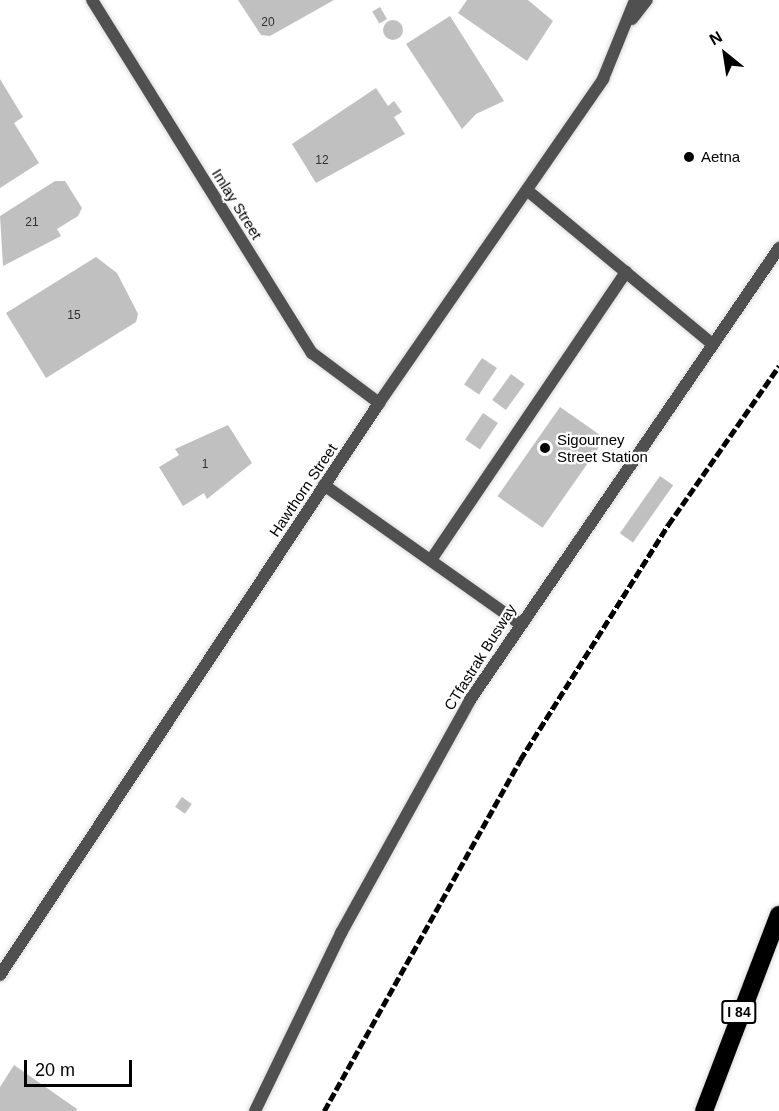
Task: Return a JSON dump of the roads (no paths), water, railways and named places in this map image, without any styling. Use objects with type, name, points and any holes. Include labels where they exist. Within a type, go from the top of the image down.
[{"type":"highway","name":"I 84","points":[[704,1111],[779,915]]},
{"type":"street","name":"Imlay Street","points":[[92,0],[312,353],[379,404]]},
{"type":"street","name":"Hawthorn Street","points":[[630,22],[635,0]]},
{"type":"street","name":"Hawthorn Street","points":[[0,975],[324,485],[603,79],[630,22],[647,0]]},
{"type":"street","points":[[528,191],[711,343]]},
{"type":"street","name":"CTfastrak Busway","points":[[255,1111],[387,846],[519,623],[779,248]]},
{"type":"street","points":[[431,560],[626,272]]},
{"type":"street","points":[[324,485],[519,623]]},
{"type":"railway","points":[[324,1111],[520,760],[668,525],[779,366]]},
{"type":"place","name":"Aetna","points":[[689,157]]},
{"type":"place","name":"Sigourney Street Station","points":[[545,448]]}]
